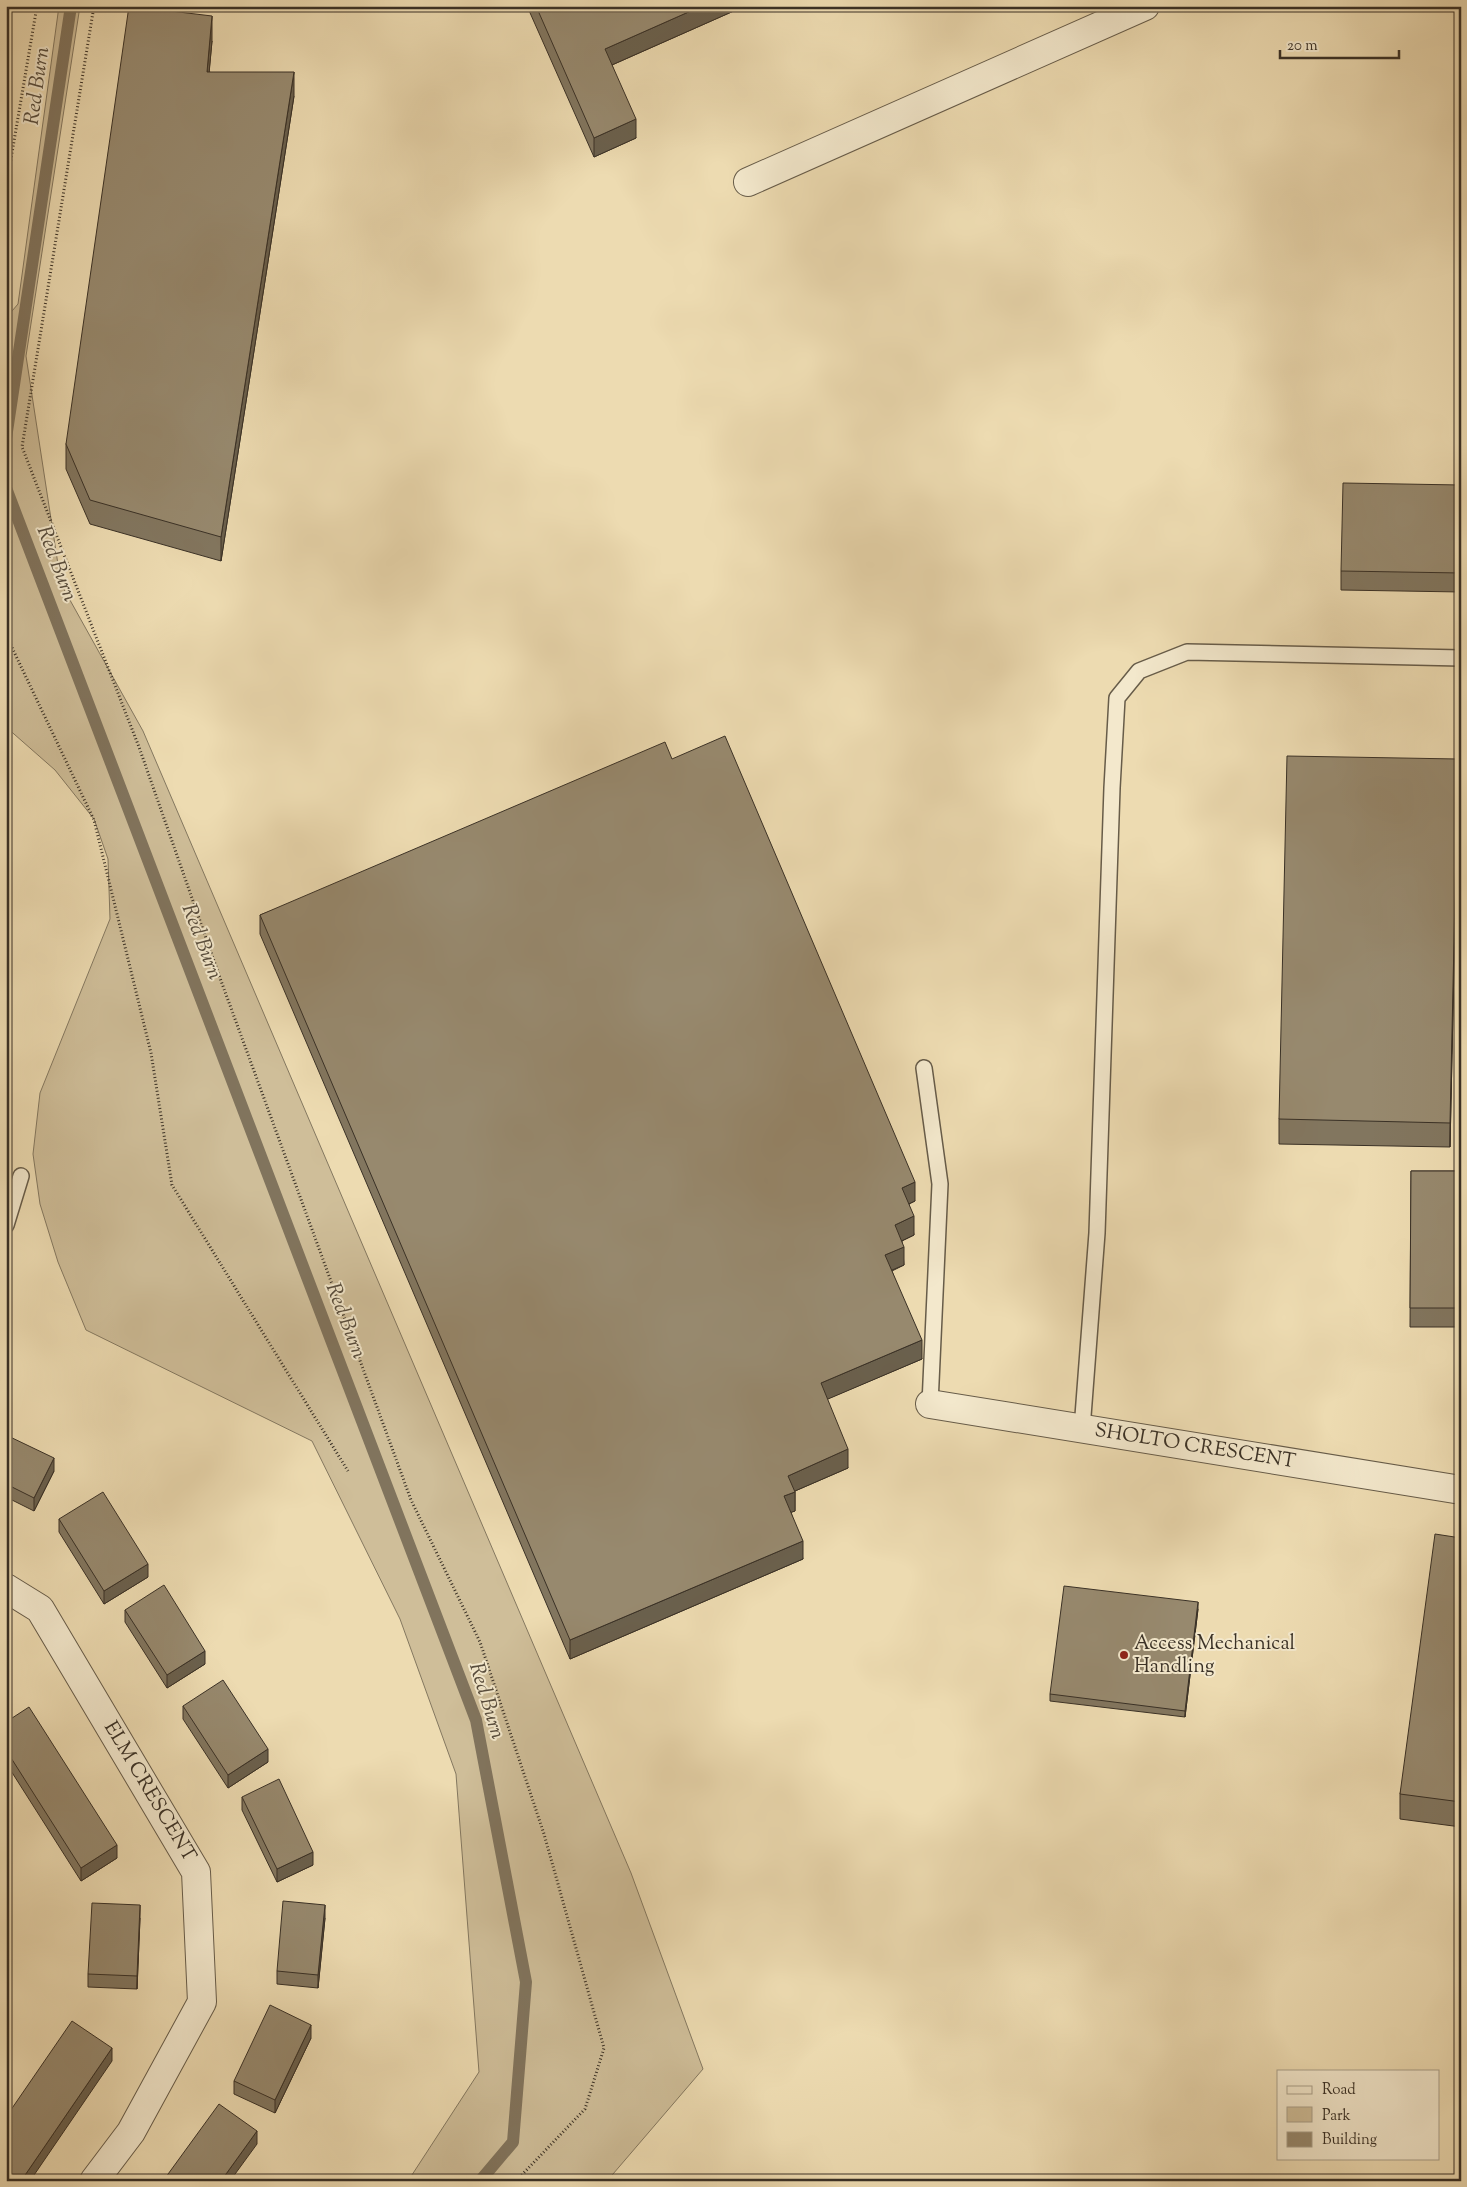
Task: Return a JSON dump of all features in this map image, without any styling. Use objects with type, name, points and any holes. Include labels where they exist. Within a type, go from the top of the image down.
[{"type":"street","points":[[748,182],[1145,6]]},
{"type":"street","name":"SHOLTO CRESCENT","points":[[930,1404],[1461,1490]]},
{"type":"street","name":"ELM CRESCENT","points":[[6,1588],[40,1609],[196,1872],[202,2002],[131,2132],[94,2181]]},
{"type":"lane","points":[[1082,1429],[1097,1233],[1112,798],[1118,698],[1139,670],[1187,652],[1461,658]]},
{"type":"lane","points":[[924,1068],[940,1184],[930,1404]]},
{"type":"lane","points":[[6,1225],[21,1176]]},
{"type":"path","points":[[6,188],[37,6]]},
{"type":"path","points":[[94,6],[22,448],[139,747],[223,987],[410,1500],[480,1642],[544,1834],[604,2048],[585,2109],[516,2181]]},
{"type":"path","points":[[6,634],[94,820],[150,1053],[172,1185],[348,1471]]},
{"type":"green space","points":[[59,6],[80,6],[26,356],[61,584],[143,731],[631,1873],[703,2069],[607,2181],[408,2181],[479,2072],[456,1774],[400,1619],[312,1441],[86,1330],[58,1262],[40,1204],[33,1154],[40,1093],[110,919],[108,859],[94,819],[55,770],[6,727],[6,318],[18,304]]},
{"type":"building","points":[[129,6],[212,16],[207,72],[294,72],[221,537],[90,500],[66,444]]},
{"type":"building","points":[[536,6],[702,6],[605,49],[636,119],[594,138]]},
{"type":"building","points":[[1343,483],[1461,485],[1461,573],[1341,571]]},
{"type":"building","points":[[725,736],[915,1182],[902,1188],[914,1216],[895,1225],[904,1247],[885,1255],[922,1340],[821,1383],[848,1449],[788,1476],[795,1492],[784,1496],[803,1541],[570,1640],[260,915],[665,742],[672,759]]},
{"type":"building","points":[[1287,756],[1458,759],[1450,1123],[1279,1119]]},
{"type":"building","points":[[1411,1171],[1461,1171],[1461,1308],[1410,1308]]},
{"type":"building","points":[[6,1435],[54,1458],[34,1498],[6,1484]]},
{"type":"building","points":[[103,1492],[148,1564],[104,1591],[59,1519]]},
{"type":"building","points":[[1435,1534],[1461,1538],[1461,1802],[1400,1794]]},
{"type":"building","points":[[164,1585],[205,1651],[167,1675],[125,1610]]},
{"type":"building","name":"Access Mechanical Handling","points":[[1064,1586],[1198,1602],[1185,1711],[1050,1694]]},
{"type":"building","points":[[6,1668],[11,1674],[6,1677]]},
{"type":"building","points":[[223,1680],[268,1749],[228,1775],[183,1706]]},
{"type":"building","points":[[29,1707],[117,1845],[81,1868],[6,1750],[6,1722]]},
{"type":"building","points":[[279,1779],[313,1852],[277,1869],[242,1797]]},
{"type":"building","points":[[283,1901],[325,1905],[318,1975],[277,1971]]},
{"type":"building","points":[[92,1903],[140,1905],[137,1976],[88,1974]]},
{"type":"building","points":[[270,2005],[311,2025],[275,2100],[234,2081]]},
{"type":"building","points":[[72,2021],[112,2048],[21,2181],[6,2181],[6,2117]]},
{"type":"building","points":[[219,2104],[257,2131],[221,2181],[163,2181]]},
{"type":"waterway","name":"Red Burn","points":[[6,438],[71,6]]},
{"type":"waterway","name":"Red Burn","points":[[6,488],[476,1720],[526,1982],[513,2142],[480,2181]]},
{"type":"place","name":"Access Mechanical Handling","points":[[1124,1655]]}]
